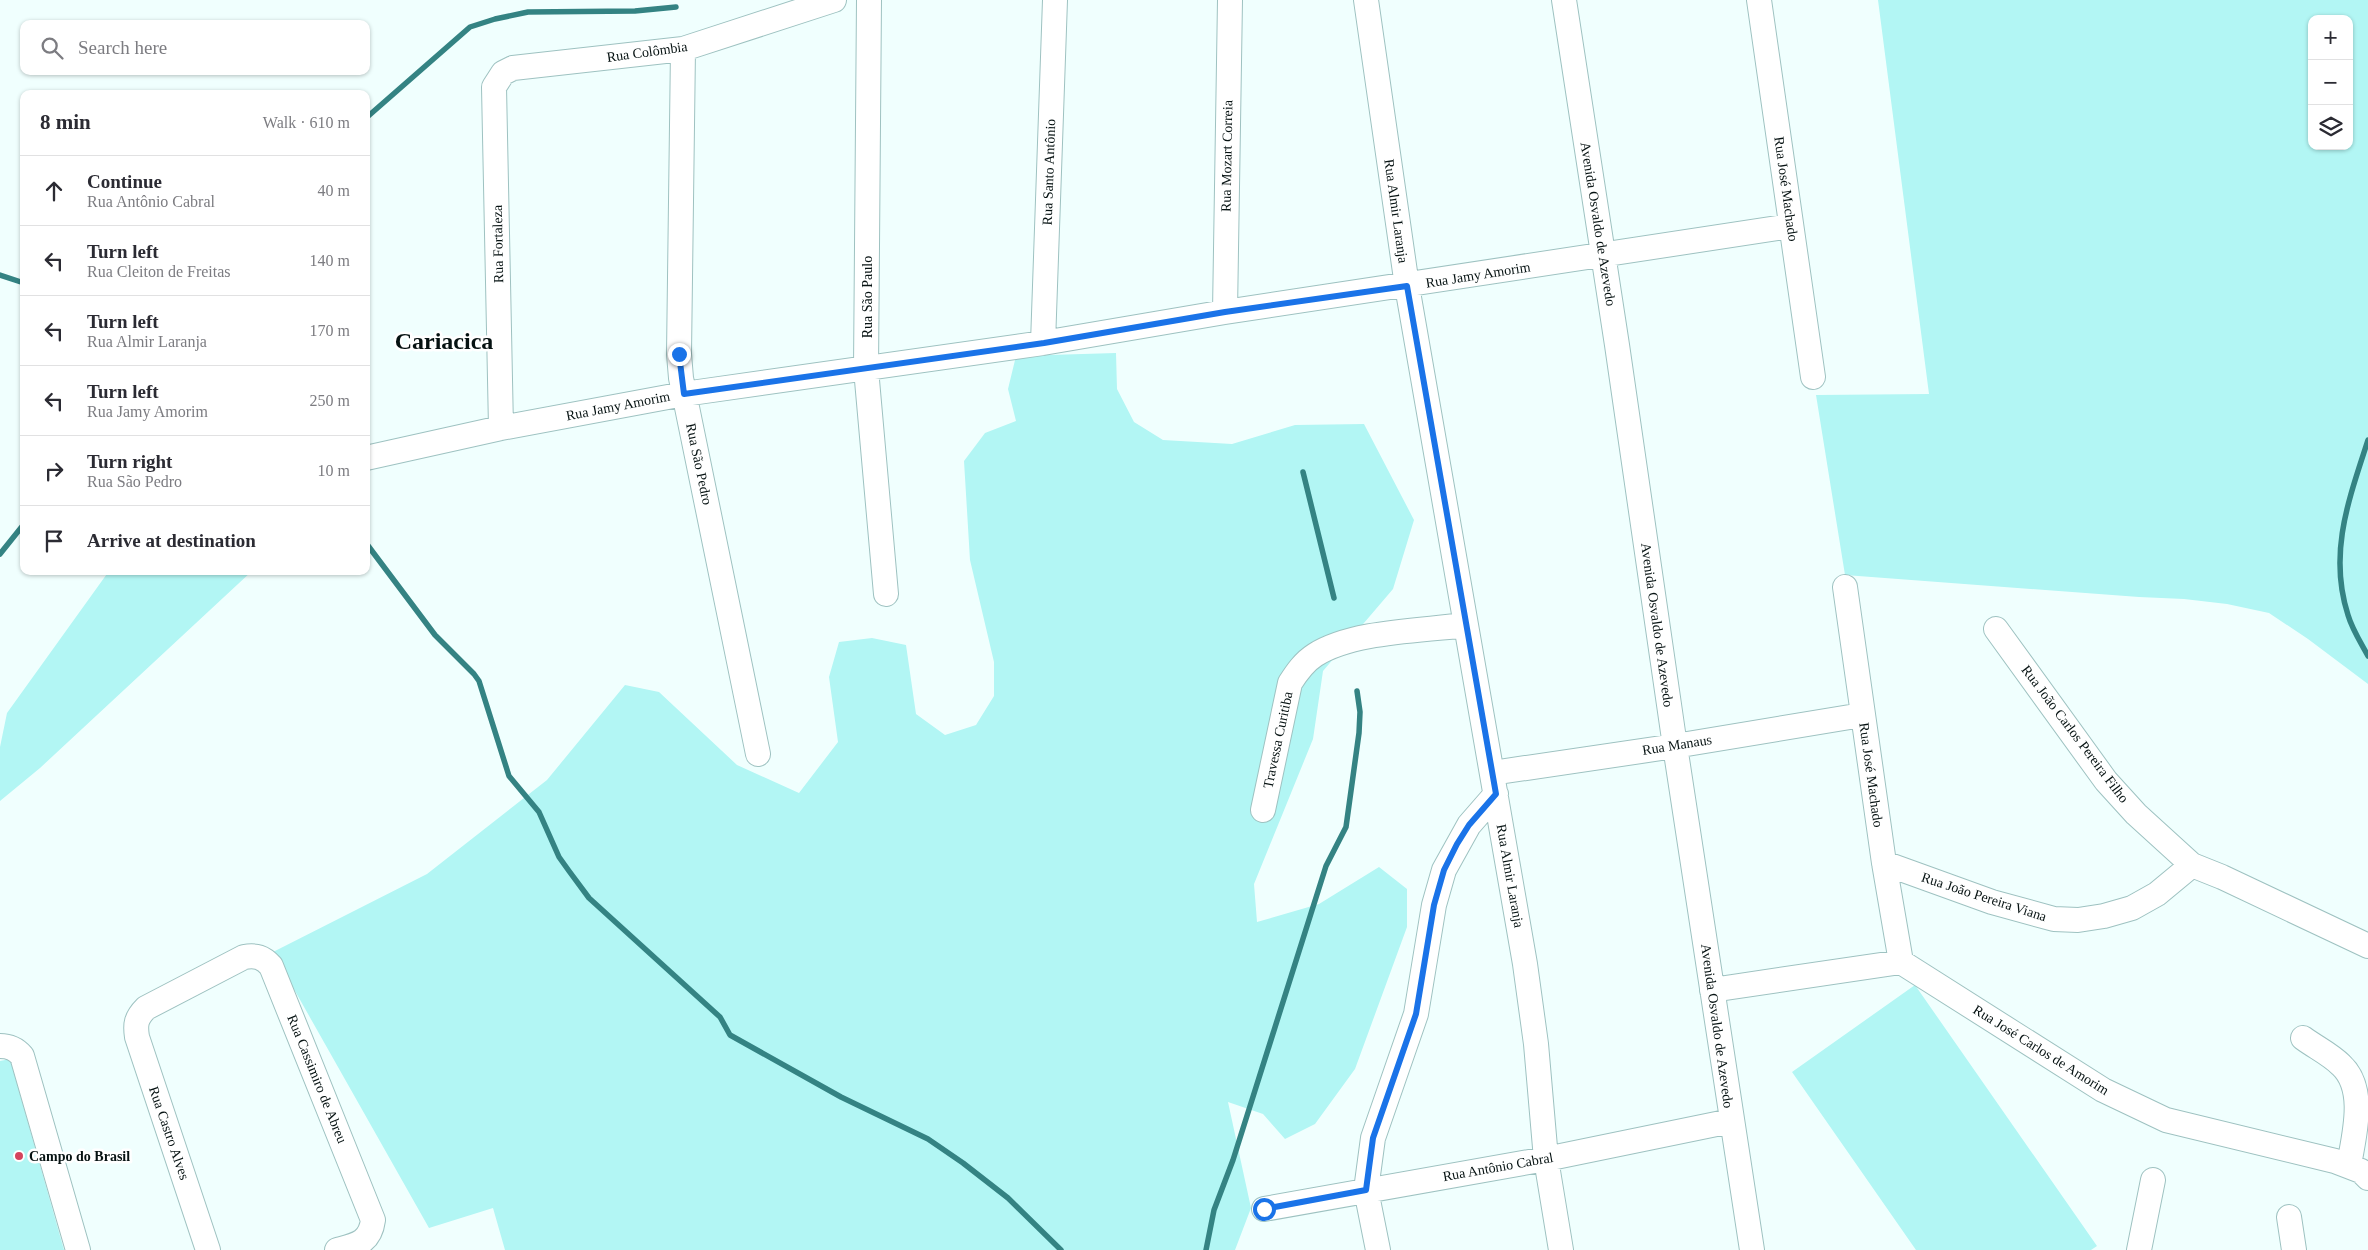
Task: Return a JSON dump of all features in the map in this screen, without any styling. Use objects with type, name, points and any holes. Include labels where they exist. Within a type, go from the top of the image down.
[{"type":"street","name":"Rua Colômbia","points":[[514,68],[683,49],[834,0]]},
{"type":"street","name":"Rua São Paulo","points":[[869,0],[866,369],[886,594]]},
{"type":"street","name":"Rua Santo Antônio","points":[[1044,343],[1055,0]]},
{"type":"street","name":"Rua Mozart Correia","points":[[1225,312],[1230,0]]},
{"type":"street","name":"Rua Almir Laranja","points":[[1366,0],[1407,286],[1526,964],[1536,1044],[1546,1159],[1561,1250]]},
{"type":"street","name":"Avenida Osvaldo de Azevedo","points":[[1564,0],[1617,344],[1674,746],[1752,1250]]},
{"type":"street","name":"Rua José Machado","points":[[1759,0],[1813,378]]},
{"type":"street","name":"Rua São Pedro","points":[[683,49],[679,354],[684,394],[758,754]]},
{"type":"street","name":"Rua Fortaleza","points":[[501,428],[494,87],[503,73],[514,68]]},
{"type":"street","name":"Rua Jamy Amorim","points":[[370,457],[501,428],[684,394],[1044,343],[1225,312],[1407,286],[1791,226]]},
{"type":"street","name":"Rua José Machado","points":[[1845,587],[1884,863],[1901,962]]},
{"type":"street","name":"Travessa Curitiba","points":[[1263,810],[1290,683],[1299,668],[1314,655],[1349,640],[1465,625]]},
{"type":"street","name":"Rua João Carlos Pereira Filho","points":[[1996,629],[2106,781],[2136,814],[2192,865],[2222,877],[2368,946]]},
{"type":"street","name":"Rua Manaus","points":[[1494,783],[1674,746],[1862,715]]},
{"type":"street","points":[[1378,1250],[1366,1190],[1373,1138],[1416,1014],[1434,905],[1444,870],[1457,844],[1494,783]]},
{"type":"street","name":"Rua João Pereira Viana","points":[[1884,863],[1992,902],[2054,919],[2078,920],[2104,916],[2132,908],[2157,894],[2192,865]]},
{"type":"street","name":"Rua Cassimiro de Abreu","points":[[244,956],[254,955],[265,959],[271,966],[373,1220],[372,1230],[368,1238],[360,1244],[337,1250]]},
{"type":"street","name":"Rua Castro Alves","points":[[208,1250],[137,1037],[135,1024],[139,1015],[146,1008],[244,956]]},
{"type":"street","points":[[1712,990],[1901,962]]},
{"type":"street","name":"Rua José Carlos de Amorim","points":[[1901,962],[2103,1090],[2166,1120],[2359,1171]]},
{"type":"street","points":[[2303,1038],[2342,1065],[2355,1087],[2359,1171]]},
{"type":"street","points":[[0,1046],[8,1046],[17,1050],[22,1056],[78,1250]]},
{"type":"street","name":"Rua Antônio Cabral","points":[[1264,1209],[1546,1159],[1731,1121]]},
{"type":"street","points":[[2139,1250],[2153,1180]]},
{"type":"street","points":[[2289,1217],[2294,1250]]},
{"type":"shaded area","points":[[1878,0],[2368,0],[2368,684],[2308,639],[2269,613],[2227,604],[2184,599],[1845,575],[1816,395],[1929,394]]},
{"type":"shaded area","points":[[1116,353],[1117,389],[1134,422],[1163,440],[1232,444],[1295,425],[1364,424],[1414,520],[1393,589],[1323,671],[1313,739],[1254,884],[1257,922],[1319,904],[1379,867],[1407,889],[1407,927],[1355,1069],[1315,1124],[1285,1139],[1263,1114],[1228,1102],[1251,1208],[1235,1250],[505,1250],[493,1208],[429,1228],[273,952],[427,874],[547,780],[625,685],[659,692],[737,765],[799,793],[838,742],[829,677],[839,642],[872,638],[906,645],[916,714],[945,735],[976,725],[994,696],[994,662],[970,560],[964,461],[985,433],[1016,421],[1008,389],[1016,356]]},
{"type":"shaded area","points":[[106,575],[248,575],[40,768],[0,801],[0,747],[7,713]]},
{"type":"shaded area","points":[[1915,985],[2097,1246],[2091,1250],[1916,1250],[1792,1072]]},
{"type":"shaded area","name":"Campo do Brasil","points":[[10,1059],[64,1250],[0,1250],[0,1061]]},
{"type":"waterway","points":[[370,114],[470,27],[528,12],[635,11],[676,7]]},
{"type":"waterway","points":[[0,275],[20,282]]},
{"type":"waterway","points":[[2368,440],[2343,526],[2340,570],[2342,592],[2348,615],[2354,631],[2368,656]]},
{"type":"waterway","points":[[1303,472],[1334,598]]},
{"type":"waterway","points":[[0,554],[20,529]]},
{"type":"waterway","points":[[370,548],[435,635],[479,681],[509,776],[539,812],[559,857],[589,898],[720,1017],[730,1035],[841,1097],[928,1139],[1008,1198],[1061,1250]]},
{"type":"waterway","points":[[1206,1250],[1214,1210],[1233,1160],[1326,866],[1346,827],[1359,733],[1360,712],[1357,691]]},
{"type":"place","name":"Campo do Brasil","points":[[19,1156]]},
{"type":"district","name":"Cariacica","points":[[444,341]]},
{"type":"route","points":[[679,354],[684,394],[1044,343],[1282,303],[1407,286],[1496,794],[1469,825],[1444,870],[1434,905],[1416,1014],[1373,1138],[1366,1190],[1264,1209]]}]
